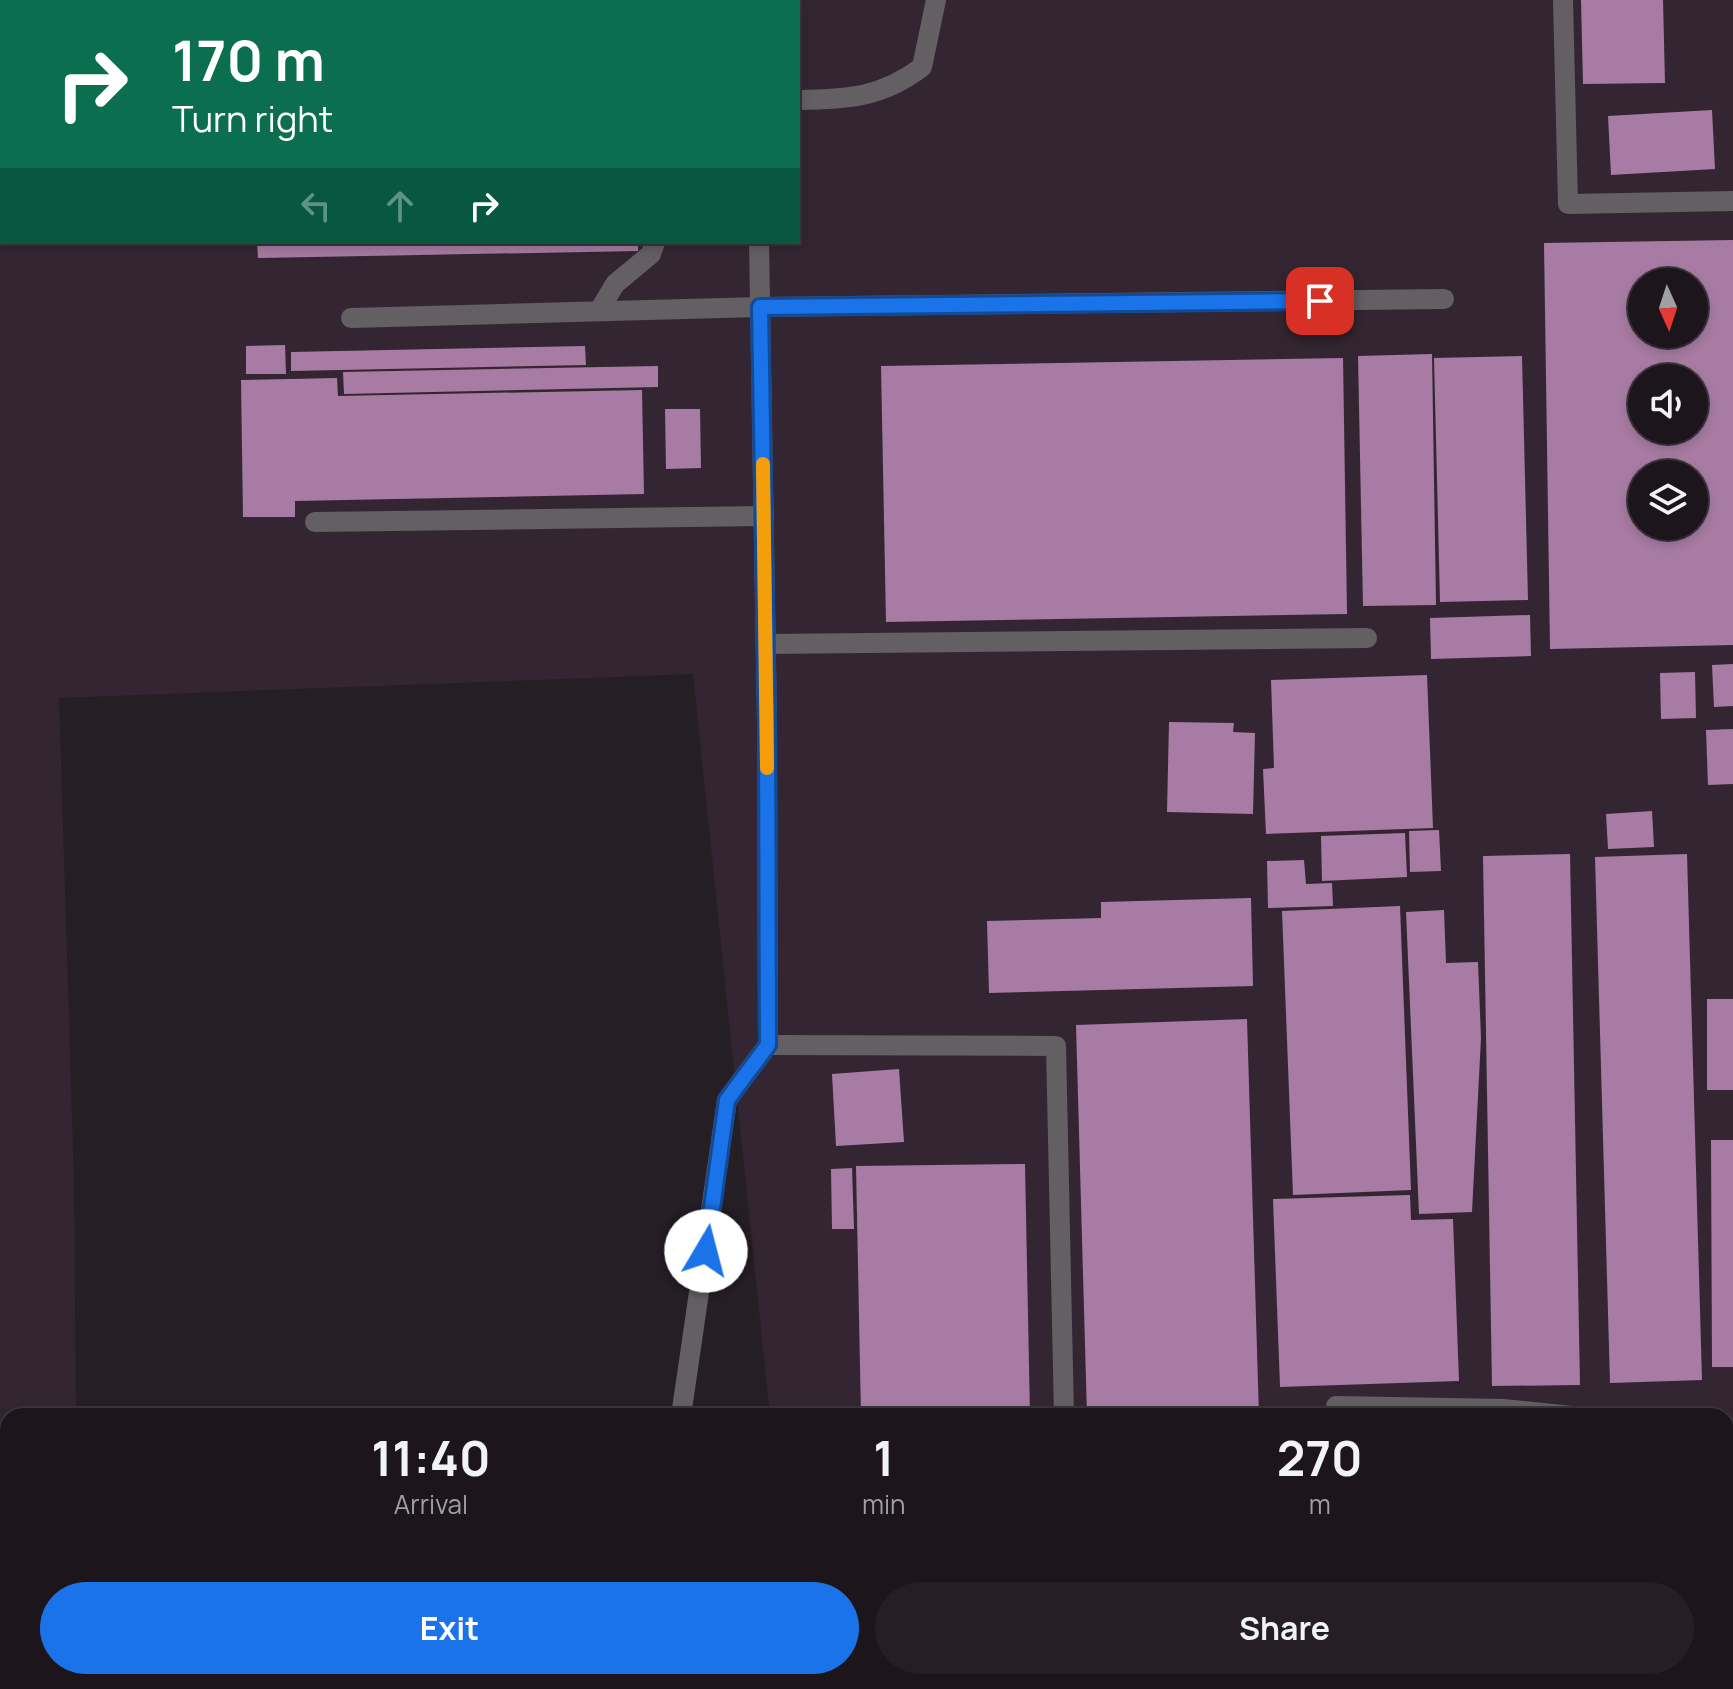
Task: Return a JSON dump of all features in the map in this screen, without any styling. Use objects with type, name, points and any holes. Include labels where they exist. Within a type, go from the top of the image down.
[{"type":"street","points":[[800,100],[849,99],[899,84],[922,67],[936,0]]},
{"type":"street","points":[[1563,0],[1568,204],[1733,201]]},
{"type":"street","points":[[599,311],[615,284],[651,254],[654,244]]},
{"type":"street","points":[[682,1408],[727,1100],[768,1045],[766,644],[759,244]]},
{"type":"street","points":[[351,318],[760,307],[1444,299]]},
{"type":"street","points":[[315,522],[764,516]]},
{"type":"street","points":[[766,644],[1367,638]]},
{"type":"street","points":[[768,1045],[1056,1046],[1064,1408]]},
{"type":"street","points":[[1336,1408],[1384,1408]]},
{"type":"shaded area","points":[[800,0],[1733,0],[1733,1408],[769,1408],[693,674],[59,698],[74,1183],[76,1408],[0,1408],[0,244],[800,244]]},
{"type":"building","points":[[1581,0],[1663,0],[1665,83],[1583,84]]},
{"type":"building","points":[[1712,110],[1715,169],[1611,175],[1608,116]]},
{"type":"building","points":[[1733,240],[1733,645],[1550,649],[1544,243]]},
{"type":"building","points":[[257,244],[638,244],[638,251],[258,258]]},
{"type":"building","points":[[285,345],[286,374],[246,374],[246,346]]},
{"type":"building","points":[[585,346],[586,365],[291,371],[291,352]]},
{"type":"building","points":[[1432,354],[1436,605],[1363,606],[1358,356]]},
{"type":"building","points":[[1522,356],[1528,600],[1440,602],[1434,358]]},
{"type":"building","points":[[1343,358],[1347,614],[886,622],[881,366]]},
{"type":"building","points":[[658,366],[658,387],[344,394],[343,372]]},
{"type":"building","points":[[337,378],[338,396],[642,390],[644,494],[295,501],[295,517],[243,517],[241,380]]},
{"type":"building","points":[[665,409],[700,409],[701,468],[666,469]]},
{"type":"building","points":[[1530,615],[1531,656],[1431,659],[1430,618]]},
{"type":"building","points":[[1733,664],[1733,706],[1714,707],[1712,665]]},
{"type":"building","points":[[1695,672],[1696,718],[1661,719],[1660,673]]},
{"type":"building","points":[[1427,675],[1433,828],[1266,834],[1263,769],[1274,768],[1271,680]]},
{"type":"building","points":[[1169,722],[1234,723],[1233,732],[1255,733],[1253,814],[1167,812]]},
{"type":"building","points":[[1733,729],[1733,784],[1708,785],[1706,730]]},
{"type":"building","points":[[1652,811],[1654,847],[1608,849],[1606,814]]},
{"type":"building","points":[[1439,830],[1441,871],[1410,872],[1409,831]]},
{"type":"building","points":[[1405,833],[1407,877],[1322,881],[1321,836]]},
{"type":"building","points":[[1570,854],[1580,1385],[1492,1386],[1483,856]]},
{"type":"building","points":[[1687,854],[1702,1380],[1610,1383],[1595,857]]},
{"type":"building","points":[[1304,860],[1306,884],[1332,883],[1333,906],[1268,908],[1267,861]]},
{"type":"building","points":[[1251,898],[1253,986],[989,993],[987,921],[1101,918],[1101,902]]},
{"type":"building","points":[[1400,906],[1411,1190],[1293,1195],[1282,911]]},
{"type":"building","points":[[1444,910],[1446,963],[1478,962],[1481,1038],[1472,1212],[1419,1214],[1406,912]]},
{"type":"building","points":[[1707,999],[1733,999],[1733,1090],[1707,1090]]},
{"type":"building","points":[[1247,1019],[1259,1408],[1087,1408],[1076,1025]]},
{"type":"building","points":[[899,1069],[904,1142],[836,1146],[832,1074]]},
{"type":"building","points":[[1711,1140],[1733,1140],[1733,1367],[1712,1367]]},
{"type":"building","points":[[1025,1164],[1030,1408],[861,1408],[856,1166]]},
{"type":"building","points":[[852,1168],[854,1229],[832,1229],[831,1169]]},
{"type":"building","points":[[1410,1195],[1411,1220],[1453,1219],[1459,1381],[1280,1387],[1273,1199]]},
{"type":"slow traffic","points":[[763,464],[767,768]]},
{"type":"route","points":[[706,1251],[727,1100],[768,1045],[767,721],[760,307],[1320,301]]}]
